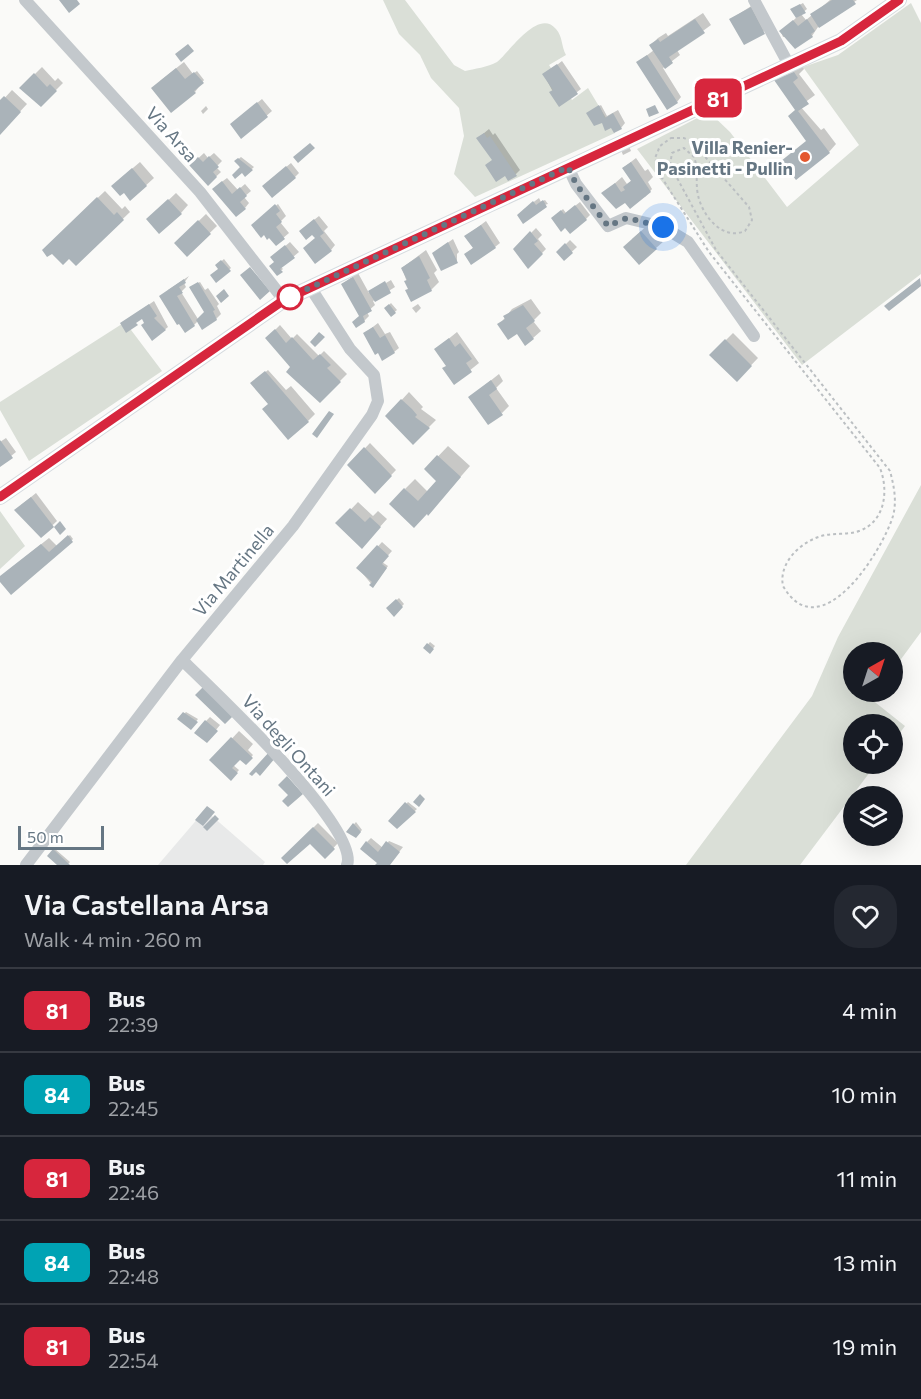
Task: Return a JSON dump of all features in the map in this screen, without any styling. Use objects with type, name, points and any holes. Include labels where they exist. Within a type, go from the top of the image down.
[{"type":"main road","points":[[0,497],[284,300],[841,41],[898,0]]},
{"type":"street","name":"Via Arsa","points":[[25,0],[200,192],[284,300]]},
{"type":"street","points":[[754,0],[789,65]]},
{"type":"street","points":[[568,167],[576,184],[608,226],[627,218],[663,227],[688,242],[753,336]]},
{"type":"street","name":"Via Martinella","points":[[26,865],[182,660],[293,526],[372,415],[378,401],[374,375],[350,349],[310,287]]},
{"type":"street","name":"Via degli Ontani","points":[[182,660],[258,734],[324,811],[346,844],[350,854],[347,865]]},
{"type":"path","points":[[671,138],[693,143],[752,213],[749,226],[738,234],[718,228],[699,202],[694,157],[684,148],[672,153],[670,165],[716,250],[884,463],[893,483],[895,505],[885,534],[850,589],[836,600],[820,606],[798,604],[792,599],[783,586],[782,571],[794,553],[813,539],[857,532],[871,523],[878,515],[885,498],[884,478],[872,458],[714,258],[662,178],[655,163],[660,146],[671,138]]},
{"type":"shaded area","points":[[383,0],[405,0],[454,65],[465,71],[497,62],[532,28],[541,24],[549,24],[558,32],[566,55],[549,65],[572,100],[588,88],[615,133],[475,197],[454,174],[464,136],[459,108],[431,78],[420,55],[399,34]]},
{"type":"shaded area","points":[[911,3],[921,23],[921,274],[802,365],[637,149],[709,112],[730,132],[787,207],[859,145],[803,67],[838,55]]},
{"type":"shaded area","points":[[125,322],[162,371],[29,461],[0,410],[0,402]]},
{"type":"shaded area","points":[[921,485],[921,632],[903,656],[903,642],[843,642],[843,702],[875,702],[890,714],[843,714],[843,774],[868,774],[859,786],[843,786],[843,808],[800,865],[686,865],[812,696],[838,637]]},
{"type":"shaded area","points":[[0,511],[25,546],[0,569]]},
{"type":"shaded area","points":[[205,810],[265,862],[263,865],[158,865]]},
{"type":"building","points":[[59,0],[77,0],[80,4],[69,13]]},
{"type":"building","points":[[832,0],[853,0],[856,4],[819,28],[810,14]]},
{"type":"building","points":[[800,4],[806,13],[796,18],[790,9]]},
{"type":"building","points":[[751,7],[765,34],[744,45],[729,19]]},
{"type":"building","points":[[695,19],[705,33],[669,57],[673,63],[665,69],[649,45],[658,39],[660,42]]},
{"type":"building","points":[[807,19],[815,31],[811,34],[813,37],[795,49],[779,31],[793,20],[798,26]]},
{"type":"building","points":[[188,44],[194,51],[181,62],[175,54]]},
{"type":"building","points":[[647,55],[678,103],[667,110],[636,62]]},
{"type":"building","points":[[557,64],[578,94],[559,107],[549,92],[553,90],[542,74]]},
{"type":"building","points":[[176,68],[185,79],[194,72],[204,83],[194,91],[196,93],[171,113],[151,88]]},
{"type":"building","points":[[794,72],[798,78],[793,82],[809,104],[798,111],[830,153],[796,180],[781,161],[806,141],[788,116],[795,110],[774,80]]},
{"type":"building","points":[[34,73],[47,87],[50,84],[57,91],[41,107],[19,88]]},
{"type":"building","points":[[4,96],[21,112],[0,135],[0,100]]},
{"type":"building","points":[[257,102],[268,117],[241,139],[230,124]]},
{"type":"building","points":[[726,102],[730,111],[718,116],[714,107]]},
{"type":"building","points":[[599,105],[605,118],[613,113],[622,129],[614,133],[611,128],[605,131],[602,123],[594,126],[586,113]]},
{"type":"building","points":[[655,105],[659,113],[649,117],[646,109]]},
{"type":"building","points":[[484,133],[487,138],[490,136],[517,176],[508,181],[505,176],[496,182],[485,165],[492,160],[476,138]]},
{"type":"building","points":[[310,143],[315,148],[298,163],[293,157]]},
{"type":"building","points":[[209,156],[219,167],[213,172],[217,177],[208,186],[189,165],[198,157],[203,162]]},
{"type":"building","points":[[238,158],[253,170],[245,177],[242,173],[235,179],[232,175],[240,167],[234,161]]},
{"type":"building","points":[[631,162],[651,192],[630,209],[625,203],[616,209],[601,193],[615,183],[621,192],[625,190],[623,187],[631,181],[622,168]]},
{"type":"building","points":[[286,166],[296,178],[272,198],[262,186]]},
{"type":"building","points":[[132,168],[147,186],[130,201],[124,193],[120,196],[111,186]]},
{"type":"building","points":[[222,181],[232,194],[240,187],[247,196],[240,202],[246,209],[236,217],[212,189]]},
{"type":"building","points":[[97,197],[114,215],[117,212],[124,220],[76,266],[69,259],[63,265],[52,254],[47,257],[42,250]]},
{"type":"building","points":[[168,199],[182,214],[159,234],[146,219]]},
{"type":"building","points":[[543,200],[547,207],[523,224],[517,215],[533,201],[536,205]]},
{"type":"building","points":[[275,204],[280,211],[276,214],[282,222],[276,227],[285,239],[276,246],[264,235],[261,238],[251,225]]},
{"type":"building","points":[[575,205],[587,220],[570,234],[565,228],[561,232],[551,218],[561,210],[564,214]]},
{"type":"building","points":[[314,219],[324,233],[320,236],[332,251],[315,264],[303,248],[315,238],[312,235],[306,240],[299,231]]},
{"type":"building","points":[[198,220],[211,234],[187,257],[174,243]]},
{"type":"building","points":[[481,225],[496,248],[471,265],[464,254],[473,248],[464,236]]},
{"type":"building","points":[[530,231],[538,241],[534,244],[543,254],[528,269],[513,249]]},
{"type":"building","points":[[641,231],[657,249],[639,265],[623,247]]},
{"type":"building","points":[[448,242],[458,263],[441,271],[432,253]]},
{"type":"building","points":[[565,243],[573,253],[564,261],[556,252]]},
{"type":"building","points":[[285,245],[295,258],[280,269],[283,272],[277,276],[269,266],[274,262],[270,257]]},
{"type":"building","points":[[419,256],[430,278],[427,280],[432,291],[411,302],[405,290],[408,289],[404,281],[407,280],[401,268]]},
{"type":"building","points":[[221,260],[231,271],[216,283],[210,275],[218,269],[215,265]]},
{"type":"building","points":[[250,267],[270,291],[260,300],[240,275]]},
{"type":"building","points":[[353,277],[372,311],[363,316],[365,322],[356,328],[352,322],[359,316],[341,284]]},
{"type":"building","points":[[920,278],[921,286],[889,311],[884,306]]},
{"type":"building","points":[[184,279],[186,283],[179,287],[183,293],[177,296],[195,326],[185,333],[179,324],[177,325],[159,296]]},
{"type":"building","points":[[385,281],[391,293],[375,302],[368,291]]},
{"type":"building","points":[[198,282],[215,310],[213,311],[217,320],[202,330],[196,320],[204,312],[189,287]]},
{"type":"building","points":[[224,289],[229,296],[221,303],[216,296]]},
{"type":"building","points":[[149,304],[157,316],[154,318],[166,330],[152,341],[141,325],[144,323],[142,319],[136,323],[138,325],[126,333],[120,323]]},
{"type":"building","points":[[389,304],[396,313],[391,317],[384,308]]},
{"type":"building","points":[[523,305],[535,321],[526,328],[534,339],[525,346],[517,334],[508,340],[497,324],[505,319],[503,316]]},
{"type":"building","points":[[373,327],[380,338],[385,335],[395,353],[382,361],[378,353],[375,355],[363,333]]},
{"type":"building","points":[[275,329],[286,343],[292,337],[313,360],[320,354],[331,365],[327,368],[341,382],[320,403],[286,372],[290,367],[265,338]]},
{"type":"building","points":[[319,332],[325,337],[315,347],[310,342]]},
{"type":"building","points":[[449,338],[455,347],[460,343],[472,359],[466,363],[472,372],[454,385],[442,368],[446,366],[434,349]]},
{"type":"building","points":[[725,339],[752,366],[737,382],[709,355]]},
{"type":"building","points":[[265,371],[309,422],[288,440],[262,409],[268,404],[250,383]]},
{"type":"building","points":[[491,380],[497,389],[489,395],[503,415],[488,425],[468,397]]},
{"type":"building","points":[[401,399],[417,415],[415,417],[430,428],[413,445],[385,416]]},
{"type":"building","points":[[329,411],[334,414],[317,438],[312,434]]},
{"type":"building","points":[[0,440],[13,458],[0,467]]},
{"type":"building","points":[[364,447],[392,476],[375,494],[347,465]]},
{"type":"building","points":[[437,455],[461,477],[428,516],[427,514],[414,528],[389,504],[404,488],[418,501],[436,481],[424,469]]},
{"type":"building","points":[[31,497],[54,527],[41,538],[14,510]]},
{"type":"building","points":[[350,508],[365,522],[370,517],[381,527],[362,549],[335,523]]},
{"type":"building","points":[[60,521],[66,529],[60,535],[54,527]]},
{"type":"building","points":[[68,535],[73,542],[11,595],[0,582],[0,576],[41,544],[49,552]]},
{"type":"building","points":[[377,545],[389,556],[382,564],[387,568],[373,588],[369,585],[372,582],[356,568]]},
{"type":"building","points":[[396,599],[403,607],[394,617],[386,608]]},
{"type":"building","points":[[427,643],[434,649],[430,654],[423,648]]},
{"type":"building","points":[[205,685],[234,715],[225,724],[195,695]]},
{"type":"building","points":[[183,712],[198,722],[191,730],[177,719]]},
{"type":"building","points":[[205,720],[218,731],[207,743],[194,733]]},
{"type":"building","points":[[231,737],[253,758],[246,765],[240,760],[232,768],[238,773],[231,781],[209,760]]},
{"type":"building","points":[[270,751],[276,757],[260,776],[256,772],[252,776],[249,774]]},
{"type":"building","points":[[287,776],[303,794],[288,807],[282,801],[288,795],[278,785]]},
{"type":"building","points":[[420,794],[425,799],[419,807],[413,802]]},
{"type":"building","points":[[405,802],[416,812],[397,829],[388,821]]},
{"type":"building","points":[[207,806],[215,812],[203,826],[195,820]]},
{"type":"building","points":[[215,815],[219,819],[207,831],[203,827]]},
{"type":"building","points":[[353,823],[361,832],[356,838],[346,832]]},
{"type":"building","points":[[313,827],[335,849],[325,859],[310,844],[287,864],[281,858]]},
{"type":"building","points":[[366,841],[378,852],[386,841],[400,852],[390,865],[375,865],[377,863],[360,849]]},
{"type":"building","points":[[53,849],[70,865],[57,865],[47,856]]},
{"type":"bus line","name":"81","points":[[0,497],[284,300],[841,41],[899,0]]},
{"type":"place","name":"Villa Renier- Pasinetti - Pullin","points":[[805,157]]},
{"type":"route","points":[[290,297],[284,300],[568,167],[576,184],[608,226],[619,219],[627,218],[663,227]]}]
